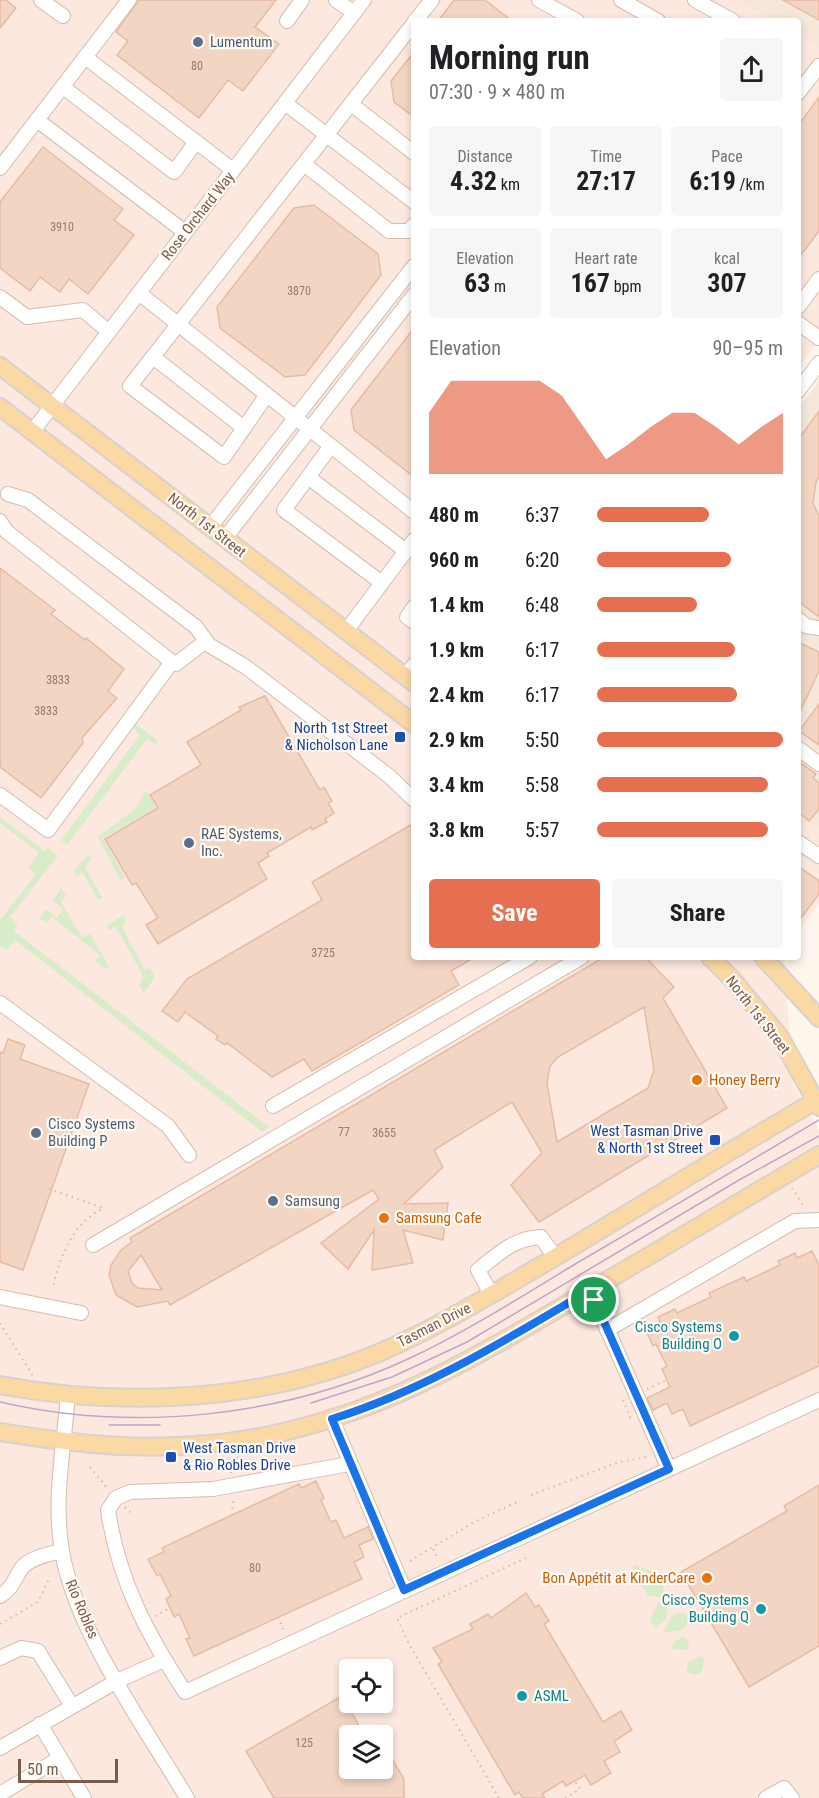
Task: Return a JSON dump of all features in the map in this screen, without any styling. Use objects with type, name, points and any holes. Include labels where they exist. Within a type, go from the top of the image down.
[{"type":"main road","name":"North 1st Street","points":[[0,366],[346,631],[411,675]]},
{"type":"main road","points":[[0,407],[411,722]]},
{"type":"main road","name":"North 1st Street","points":[[713,960],[740,987],[780,1037],[818,1102]]},
{"type":"main road","points":[[766,960],[819,1018]]},
{"type":"main road","name":"Tasman Drive","points":[[0,1385],[68,1395],[176,1397],[248,1388],[299,1378],[382,1351],[422,1333],[491,1294],[818,1102]]},
{"type":"main road","points":[[0,1432],[98,1446],[176,1446],[264,1436],[332,1419],[400,1394],[442,1375],[819,1155]]},
{"type":"street","points":[[41,0],[63,16]]},
{"type":"street","points":[[0,168],[129,0]]},
{"type":"street","points":[[287,21],[302,0]]},
{"type":"street","points":[[336,0],[354,13]]},
{"type":"street","name":"Rose Orchard Way","points":[[32,432],[364,0]]},
{"type":"street","points":[[418,18],[432,0]]},
{"type":"street","points":[[539,0],[572,18]]},
{"type":"street","points":[[621,0],[653,18]]},
{"type":"street","points":[[695,0],[728,18]]},
{"type":"street","points":[[266,396],[224,457],[130,386],[411,27]]},
{"type":"street","points":[[85,57],[233,170]]},
{"type":"street","points":[[801,89],[819,66]]},
{"type":"street","points":[[63,87],[174,172],[196,142]]},
{"type":"street","points":[[285,103],[411,200]]},
{"type":"street","points":[[351,104],[411,151]]},
{"type":"street","points":[[37,120],[185,232]]},
{"type":"street","points":[[304,164],[389,231],[409,231],[411,229]]},
{"type":"street","points":[[210,527],[411,270]]},
{"type":"street","points":[[801,303],[819,279]]},
{"type":"street","points":[[139,293],[177,326],[411,510]]},
{"type":"street","points":[[0,297],[27,317],[83,310],[109,332]]},
{"type":"street","points":[[225,538],[411,300]]},
{"type":"street","points":[[801,325],[819,338]]},
{"type":"street","points":[[153,357],[244,428]]},
{"type":"street","points":[[801,387],[819,363]]},
{"type":"street","points":[[330,447],[284,510],[382,583]]},
{"type":"street","points":[[308,477],[410,545],[346,631]]},
{"type":"street","points":[[8,494],[28,500],[196,627],[206,641],[229,659],[246,667],[389,776],[411,797]]},
{"type":"street","points":[[0,521],[6,531],[172,662],[176,664],[206,641]]},
{"type":"street","points":[[801,622],[806,626],[819,628]]},
{"type":"street","points":[[0,795],[48,830],[172,662]]},
{"type":"street","points":[[801,750],[819,764]]},
{"type":"street","points":[[801,844],[819,856]]},
{"type":"street","points":[[273,1106],[520,960]]},
{"type":"street","points":[[93,1245],[577,960]]},
{"type":"street","points":[[0,1003],[168,1126],[189,1155]]},
{"type":"street","points":[[608,1330],[795,1221],[815,1219]]},
{"type":"street","points":[[491,1294],[478,1270],[507,1246],[529,1237],[541,1237],[555,1257]]},
{"type":"street","points":[[590,1290],[669,1469]]},
{"type":"street","points":[[0,1297],[81,1313]]},
{"type":"street","name":"Rio Robles","points":[[68,1395],[60,1513],[62,1551],[79,1609],[117,1681],[187,1798]]},
{"type":"street","points":[[349,1464],[213,1490],[130,1492],[116,1498],[108,1510],[118,1565],[130,1596],[164,1660],[185,1692],[819,1400]]},
{"type":"street","points":[[332,1419],[404,1590]]},
{"type":"street","points":[[0,1596],[10,1590],[22,1566],[45,1555],[62,1551]]},
{"type":"street","points":[[0,1658],[21,1648],[38,1651],[72,1706]]},
{"type":"street","points":[[0,1748],[117,1681],[164,1660]]},
{"type":"street","points":[[40,1724],[84,1798]]},
{"type":"street","points":[[0,1794],[60,1758]]},
{"type":"street","points":[[766,1798],[784,1788],[792,1798]]},
{"type":"path","points":[[791,1186],[815,1219]]},
{"type":"path","points":[[49,1189],[103,1208],[90,1216],[69,1238],[59,1262],[53,1287]]},
{"type":"path","points":[[0,1323],[33,1376]]},
{"type":"path","points":[[231,1476],[230,1465],[244,1450]]},
{"type":"path","points":[[531,1495],[619,1462],[654,1455]]},
{"type":"path","points":[[232,1515],[233,1493]]},
{"type":"path","points":[[410,1561],[474,1522],[517,1502]]},
{"type":"path","points":[[500,1798],[409,1644],[397,1618],[526,1558]]},
{"type":"path","points":[[0,1624],[38,1602],[49,1579]]},
{"type":"path","points":[[278,1617],[286,1637]]},
{"type":"path","points":[[565,1798],[580,1789],[575,1781]]},
{"type":"shaded area","points":[[0,0],[737,0],[768,18],[411,18],[411,960],[784,960],[793,1084],[819,1129],[819,1798],[0,1798]]},
{"type":"shaded area","points":[[737,0],[819,0],[819,48],[801,37],[801,18],[768,18]]},
{"type":"shaded area","points":[[801,37],[819,48],[819,340],[801,364]]},
{"type":"shaded area","points":[[819,380],[819,829],[801,815],[801,405]]},
{"type":"shaded area","points":[[801,815],[819,829],[819,903],[801,927]]},
{"type":"green space","points":[[136,724],[158,741],[155,745],[147,739],[67,845],[61,840],[140,735],[133,728]]},
{"type":"green space","points":[[146,790],[156,808],[103,838],[125,877],[120,880],[98,837],[136,808]]},
{"type":"green space","points":[[0,817],[45,851],[48,848],[58,856],[10,917],[18,925],[14,931],[269,1127],[262,1132],[15,940],[7,950],[0,946],[0,920],[36,874],[28,868],[39,853],[0,823]]},
{"type":"green space","points":[[88,854],[91,859],[85,867],[102,898],[98,900],[82,872],[77,877],[74,871]]},
{"type":"green space","points":[[61,888],[66,895],[61,902],[82,937],[90,934],[109,966],[105,969],[95,961],[100,955],[52,917],[46,922],[40,919],[46,909],[57,918],[63,909],[53,900]]},
{"type":"green space","points":[[124,915],[126,922],[121,925],[145,970],[150,967],[155,977],[144,992],[139,985],[143,976],[116,927],[109,930],[107,925]]},
{"type":"green space","points":[[635,1565],[651,1571],[663,1586],[663,1595],[659,1597],[648,1595],[633,1575],[632,1567]]},
{"type":"green space","points":[[662,1603],[668,1607],[666,1619],[655,1628],[650,1621],[657,1604]]},
{"type":"green space","points":[[677,1613],[685,1614],[692,1619],[682,1630],[663,1633],[672,1616]]},
{"type":"green space","points":[[683,1637],[690,1642],[687,1650],[672,1649],[674,1642]]},
{"type":"green space","points":[[699,1656],[705,1657],[702,1671],[697,1675],[686,1672],[688,1663]]},
{"type":"building","points":[[0,0],[6,0],[16,8],[0,28]]},
{"type":"building","points":[[139,0],[276,0],[255,27],[279,44],[243,91],[228,80],[199,118],[117,55],[128,41],[116,32]]},
{"type":"building","points":[[454,0],[485,0],[508,18],[440,18]]},
{"type":"building","points":[[783,0],[819,0],[819,20]]},
{"type":"building","points":[[411,56],[411,115],[394,102],[391,81]]},
{"type":"building","points":[[819,97],[819,231],[801,255],[801,122]]},
{"type":"building","points":[[43,147],[123,209],[114,220],[134,235],[88,294],[69,279],[60,292],[40,277],[30,291],[0,268],[0,202]]},
{"type":"building","points":[[314,205],[378,254],[381,275],[305,375],[285,377],[220,328],[217,307],[294,208]]},
{"type":"building","points":[[411,332],[411,475],[354,430],[351,410]]},
{"type":"building","points":[[819,411],[819,477],[813,503],[819,516],[819,617],[801,603],[801,436]]},
{"type":"building","points":[[0,568],[55,610],[51,614],[85,640],[86,638],[124,669],[108,691],[117,698],[82,738],[83,743],[41,798],[0,767]]},
{"type":"building","points":[[801,643],[819,652],[819,671],[801,710]]},
{"type":"building","points":[[265,696],[320,790],[324,787],[332,801],[328,803],[334,813],[325,819],[327,822],[312,830],[311,827],[267,853],[269,856],[258,863],[267,879],[158,944],[146,925],[158,918],[136,883],[132,885],[105,839],[158,808],[150,795],[201,765],[187,742],[241,710],[239,707]]},
{"type":"building","points":[[819,704],[819,745],[801,732],[801,728]]},
{"type":"building","points":[[801,763],[816,774],[813,778],[819,783],[819,809],[809,821],[801,814]]},
{"type":"building","points":[[411,825],[411,960],[470,960],[451,971],[459,985],[312,1071],[304,1059],[272,1077],[227,1043],[225,1045],[216,1039],[218,1036],[185,1012],[178,1022],[162,1011],[187,979],[322,900],[312,882]]},
{"type":"building","points":[[801,868],[819,881],[819,894],[801,918]]},
{"type":"building","points":[[599,960],[648,960],[674,987],[663,998],[727,1108],[539,1222],[511,1185],[542,1153],[512,1102],[434,1150],[443,1167],[404,1204],[448,1203],[443,1240],[403,1230],[413,1263],[372,1270],[374,1230],[348,1269],[321,1243],[379,1199],[373,1190],[170,1305],[168,1301],[137,1307],[116,1295],[109,1275],[111,1265],[121,1250],[132,1242],[130,1238]],"holes":[[[644,1007],[654,1070],[648,1088],[557,1142],[547,1083],[550,1066],[558,1057]],[[141,1255],[162,1290],[138,1288],[132,1283],[128,1271]]]},
{"type":"building","name":"Cisco Systems Building P","points":[[8,1039],[25,1045],[20,1059],[89,1084],[23,1270],[0,1262],[0,1052],[3,1053]]},
{"type":"building","name":"Cisco Systems Building O","points":[[812,1251],[819,1265],[819,1366],[690,1426],[683,1409],[672,1414],[667,1403],[653,1410],[647,1398],[670,1387],[662,1369],[667,1366],[656,1344],[653,1346],[645,1328],[660,1321],[658,1317],[675,1309],[677,1313],[711,1297],[709,1293],[744,1277],[746,1281],[780,1265],[778,1261],[795,1253],[797,1258]]},
{"type":"building","points":[[316,1481],[324,1498],[321,1500],[331,1522],[336,1520],[344,1538],[368,1527],[373,1539],[359,1545],[364,1557],[354,1562],[362,1579],[194,1656],[186,1639],[190,1638],[179,1614],[174,1617],[166,1599],[171,1596],[160,1574],[157,1576],[148,1559],[164,1552],[162,1548],[204,1528],[299,1484],[301,1488]]},
{"type":"building","name":"Cisco Systems Building Q","points":[[819,1485],[819,1646],[749,1687],[681,1572],[787,1511],[784,1506]]},
{"type":"building","name":"ASML","points":[[526,1593],[535,1607],[539,1605],[549,1621],[544,1624],[603,1722],[621,1711],[632,1730],[614,1741],[620,1752],[604,1761],[611,1773],[591,1785],[585,1775],[566,1786],[563,1781],[542,1794],[545,1798],[523,1798],[519,1792],[515,1795],[438,1664],[442,1662],[433,1648],[473,1629],[470,1624],[488,1614],[491,1618]]},
{"type":"building","points":[[339,1698],[339,1713],[352,1713],[359,1725],[339,1725],[339,1779],[393,1779],[393,1761],[404,1779],[404,1798],[274,1798],[246,1751]]},
{"type":"tram line","points":[[0,1402],[103,1417],[207,1414],[310,1395],[360,1379],[408,1359],[472,1325],[819,1120]]},
{"type":"tram line","points":[[311,1403],[392,1377],[467,1342],[739,1180],[819,1136]]},
{"type":"tram line","points":[[109,1425],[160,1425]]},
{"type":"place","name":"Lumentum","points":[[198,42]]},
{"type":"place","name":"North 1st Street & Nicholson Lane","points":[[400,737]]},
{"type":"place","name":"RAE Systems, Inc.","points":[[189,843]]},
{"type":"place","name":"Honey Berry","points":[[697,1080]]},
{"type":"place","name":"Cisco Systems Building P","points":[[36,1133]]},
{"type":"place","name":"West Tasman Drive & North 1st Street","points":[[715,1140]]},
{"type":"place","name":"Samsung","points":[[273,1201]]},
{"type":"place","name":"Samsung Cafe","points":[[384,1218]]},
{"type":"place","name":"Cisco Systems Building O","points":[[734,1336]]},
{"type":"place","name":"West Tasman Drive & Rio Robles Drive","points":[[171,1457]]},
{"type":"place","name":"Bon Appétit at KinderCare","points":[[707,1578]]},
{"type":"place","name":"Cisco Systems Building Q","points":[[761,1609]]},
{"type":"place","name":"ASML","points":[[522,1696]]},
{"type":"route","points":[[590,1290],[594,1300],[669,1469],[404,1590],[332,1419],[400,1394],[442,1375],[590,1290]]}]
